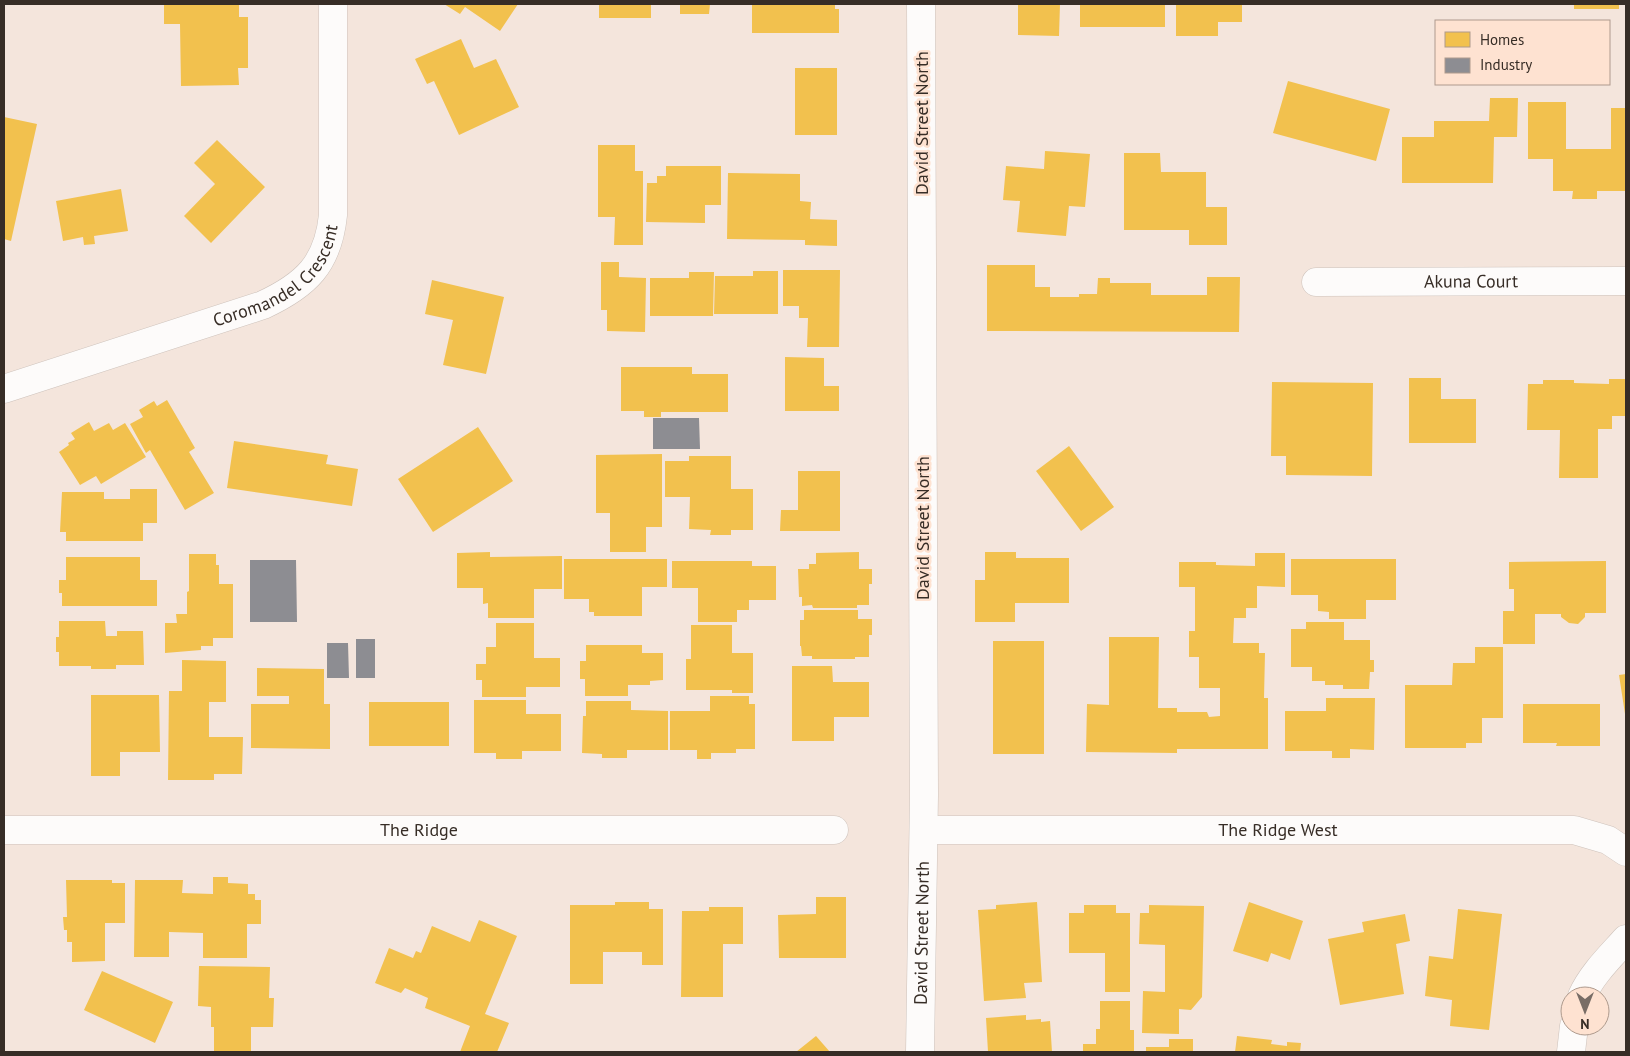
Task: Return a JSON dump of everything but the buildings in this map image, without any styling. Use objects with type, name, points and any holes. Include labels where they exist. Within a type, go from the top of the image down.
[{"type":"street","name":"Coromandel Crescent","points":[[4,389],[263,305],[294,289],[313,272],[329,240],[332,215],[333,4]]},
{"type":"street","name":"David Street North","points":[[920,1052],[924,830],[922,4]]},
{"type":"street","name":"Akuna Court","points":[[1316,282],[1626,281]]},
{"type":"street","name":"The Ridge","points":[[4,830],[834,830]]},
{"type":"street","name":"The Ridge West","points":[[924,830],[1568,830],[1608,840],[1626,852]]},
{"type":"street","points":[[1587,986],[1599,968],[1626,939]]},
{"type":"street","points":[[1572,1052],[1573,1036]]}]
